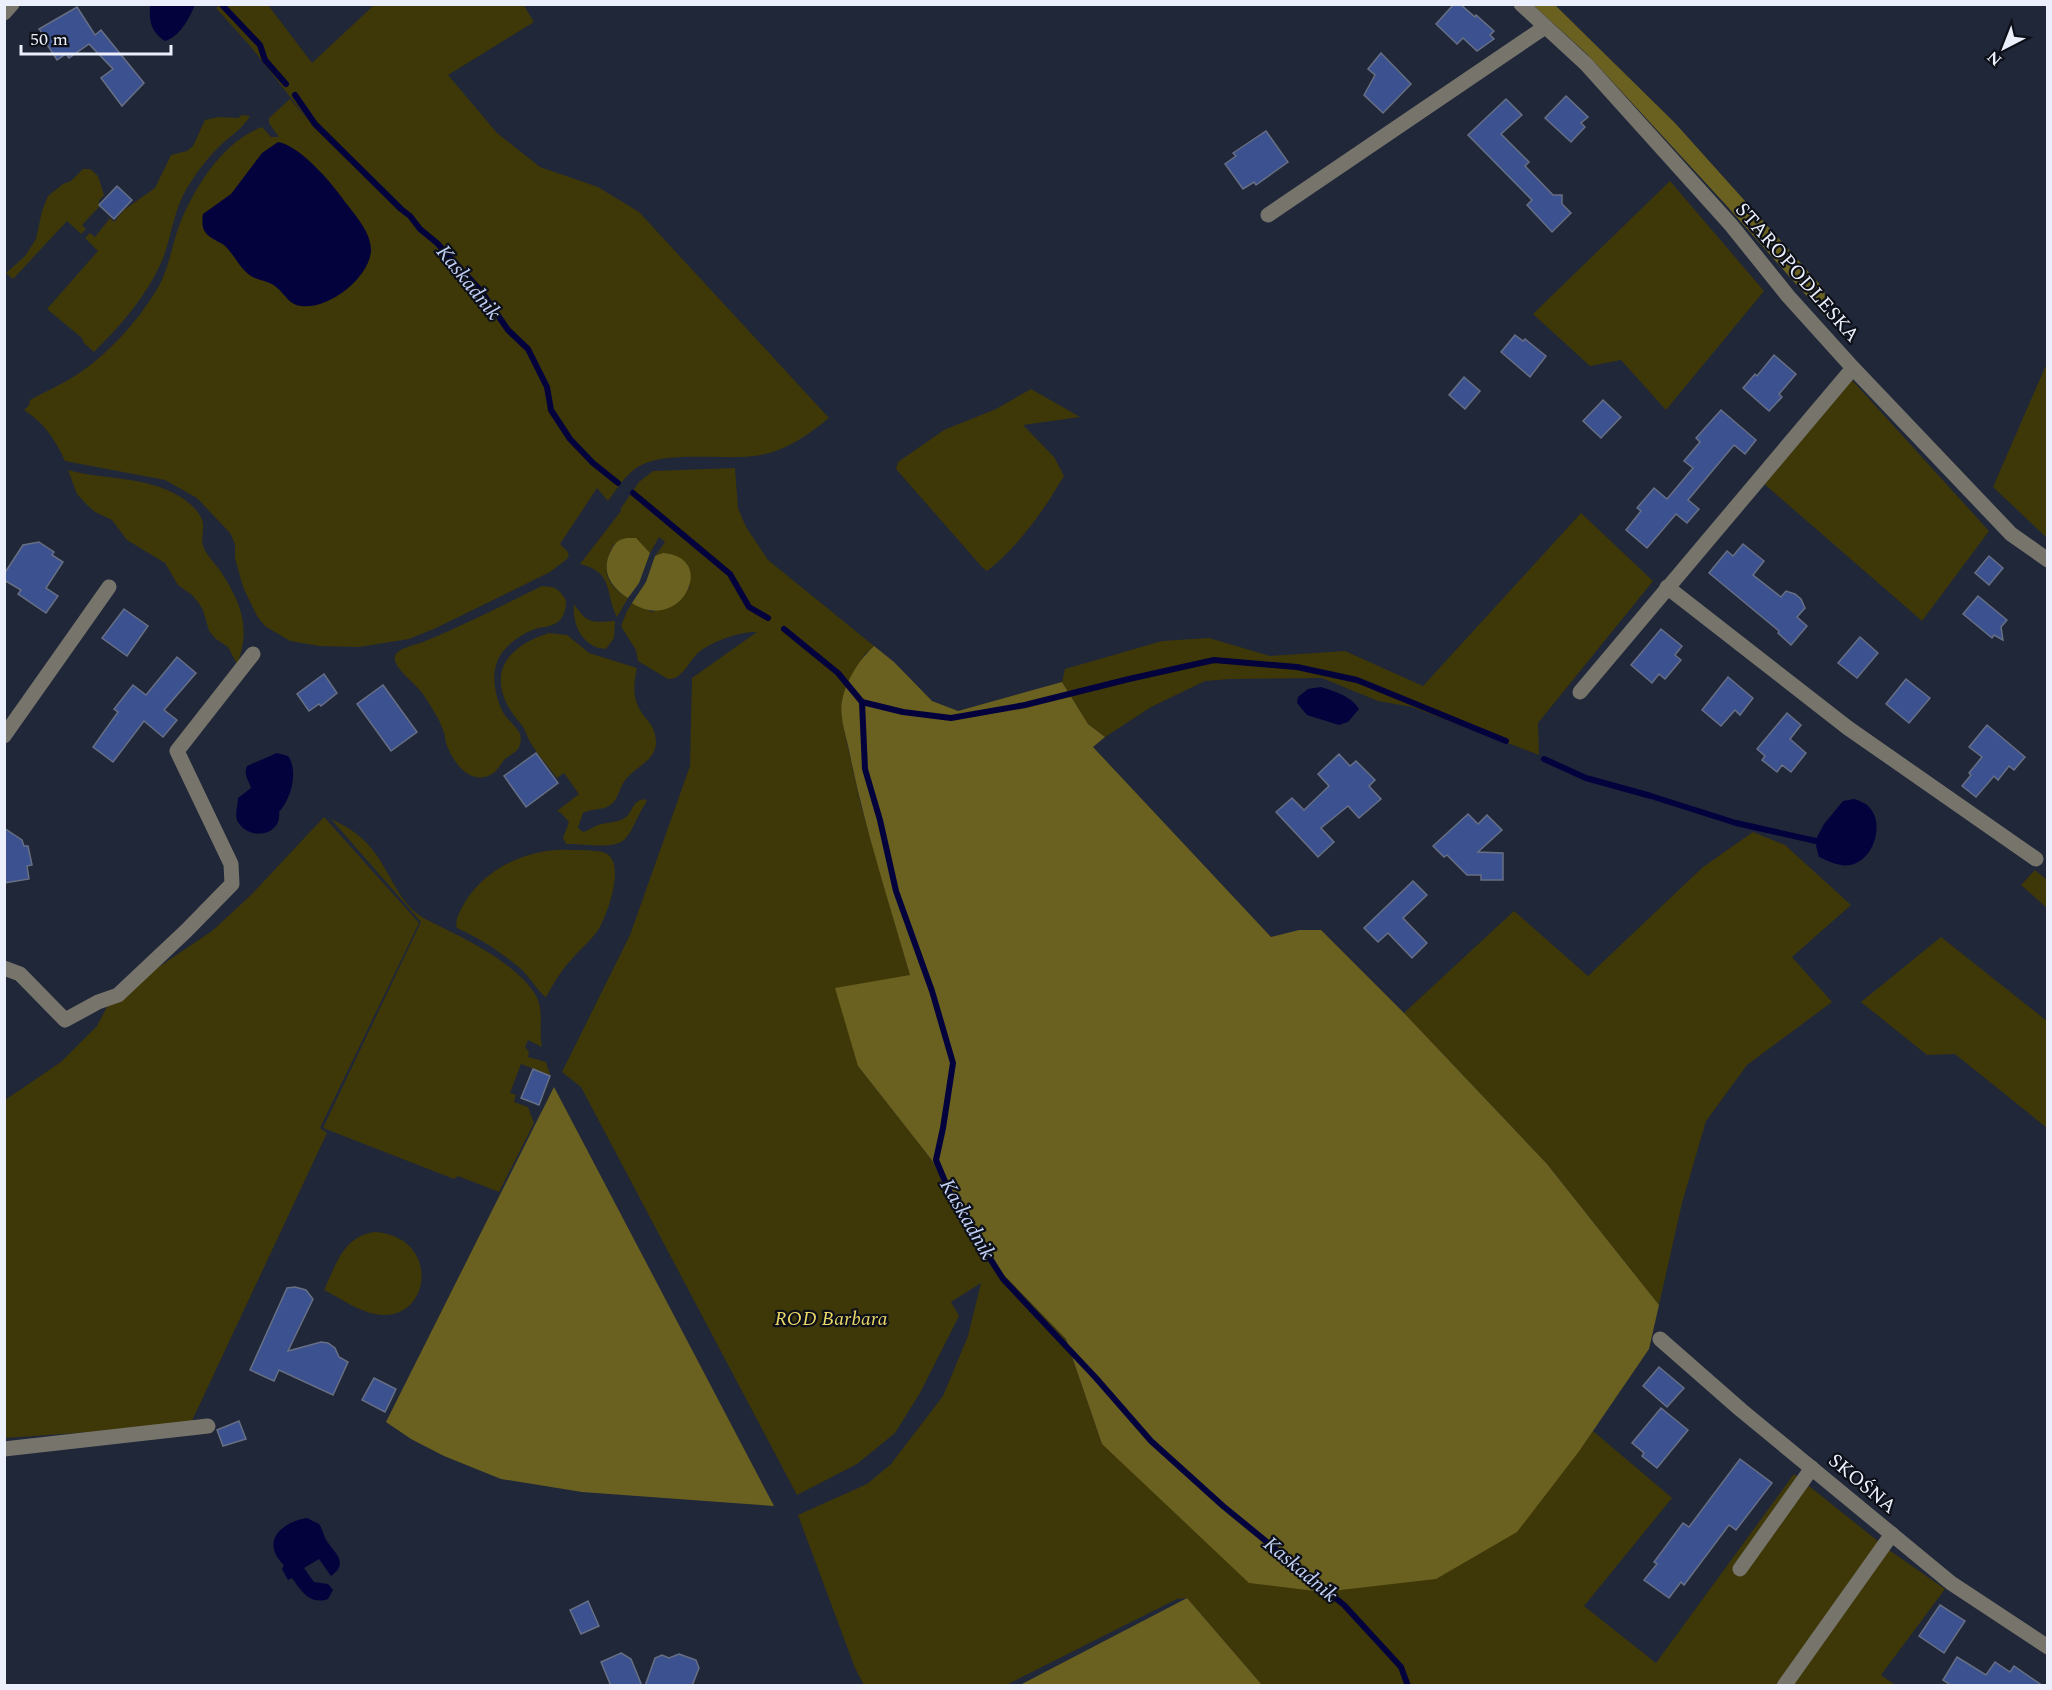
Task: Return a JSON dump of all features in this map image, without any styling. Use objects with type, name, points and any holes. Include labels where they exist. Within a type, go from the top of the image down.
[{"type":"street","points":[[4,13],[12,4]]},
{"type":"street","name":"STAROPODLESKA","points":[[1521,4],[1586,64],[1731,225],[1788,296],[1853,368],[2011,534],[2048,560]]},
{"type":"street","points":[[1268,215],[1545,27]]},
{"type":"street","points":[[1580,692],[1853,368]]},
{"type":"street","points":[[4,736],[109,587]]},
{"type":"street","points":[[1667,587],[1848,728],[2036,860]]},
{"type":"street","points":[[4,968],[20,974],[65,1020],[98,1002],[118,995],[186,932],[232,884],[231,864],[177,752],[253,654]]},
{"type":"street","name":"SKOŚNA","points":[[1660,1339],[1951,1583],[2048,1647]]},
{"type":"street","points":[[4,1449],[208,1426]]},
{"type":"street","points":[[1740,1569],[1812,1468]]},
{"type":"street","points":[[1784,1686],[1892,1533]]},
{"type":"green space","points":[[523,4],[534,22],[448,75],[497,133],[540,167],[598,187],[639,212],[829,418],[797,441],[771,453],[747,457],[662,459],[635,469],[608,501],[597,488],[560,544],[569,555],[567,559],[550,572],[436,628],[409,639],[359,647],[319,646],[290,641],[265,626],[257,616],[243,587],[235,558],[235,544],[230,533],[197,498],[165,480],[65,461],[49,432],[24,410],[30,400],[72,378],[101,356],[140,314],[160,283],[179,226],[192,197],[222,155],[235,143],[262,127],[271,137],[279,137],[269,123],[269,118],[290,99],[309,121],[251,47],[216,8],[220,5],[268,5],[312,63],[374,5]]},
{"type":"green space","points":[[242,115],[250,116],[209,157],[184,194],[165,253],[148,288],[123,321],[94,352],[82,338],[47,309],[98,251],[85,238],[90,233],[95,237],[110,218],[114,222],[124,210],[155,188],[171,155],[187,151],[193,146],[205,120],[218,117],[238,118]]},
{"type":"green space","points":[[83,169],[90,169],[98,176],[104,195],[99,201],[99,207],[82,225],[86,229],[81,234],[67,221],[13,279],[6,273],[25,256],[36,239],[48,196],[63,184],[71,181]]},
{"type":"green space","points":[[1670,181],[1764,291],[1666,410],[1621,360],[1590,366],[1533,314]]},
{"type":"green space","points":[[2047,363],[2047,538],[1993,487]]},
{"type":"green space","points":[[1852,380],[1989,531],[1922,621],[1762,482]]},
{"type":"green space","points":[[1031,389],[1080,417],[1023,425],[1054,457],[1064,476],[1030,527],[987,571],[896,469],[898,462],[944,430],[996,409]]},
{"type":"green space","name":"ROD Barbara","points":[[735,468],[738,508],[746,527],[768,560],[874,646],[864,655],[842,702],[844,730],[861,806],[910,975],[858,1066],[931,1159],[1000,1271],[1066,1339],[1102,1444],[1580,1450],[1593,1431],[1672,1498],[1584,1606],[1656,1663],[1794,1474],[1889,1550],[1945,1589],[1881,1675],[1895,1685],[1262,1685],[1187,1598],[1177,1599],[1006,1685],[864,1685],[855,1668],[798,1515],[867,1484],[891,1464],[943,1396],[968,1336],[981,1283],[951,1302],[959,1316],[920,1393],[895,1433],[857,1464],[797,1495],[581,1087],[562,1072],[630,935],[690,766],[692,678],[757,632],[735,635],[712,644],[695,655],[678,676],[668,679],[638,661],[636,650],[621,626],[632,603],[652,612],[680,599],[690,587],[683,561],[670,554],[655,556],[665,542],[659,537],[650,553],[639,542],[614,544],[607,560],[607,574],[614,587],[628,598],[617,617],[604,578],[591,568],[580,564],[621,511],[639,482],[653,471]]},
{"type":"green space","points":[[68,470],[153,485],[179,496],[197,511],[203,523],[203,546],[233,592],[242,615],[243,638],[237,664],[228,647],[209,631],[203,610],[198,602],[178,585],[165,563],[127,540],[112,520],[95,512],[87,505],[77,494]]},
{"type":"green space","points":[[1581,513],[1653,581],[1538,723],[1539,755],[1412,707],[1378,701],[1322,678],[1205,681],[1151,707],[1105,737],[1088,724],[1062,682],[1065,669],[1162,641],[1209,638],[1270,656],[1345,651],[1423,686]]},
{"type":"green space","points":[[542,586],[556,589],[566,600],[563,616],[554,624],[532,630],[514,641],[500,656],[495,668],[494,681],[499,702],[504,714],[519,732],[520,745],[492,774],[484,777],[469,775],[457,764],[446,743],[437,716],[423,694],[397,665],[395,656],[403,649],[453,629]]},
{"type":"green space","points":[[574,604],[583,616],[591,621],[615,621],[614,638],[606,649],[598,648],[585,640],[577,627]]},
{"type":"green space","points":[[549,633],[567,635],[589,653],[637,668],[635,699],[653,729],[656,740],[653,754],[631,773],[612,803],[606,808],[583,813],[578,827],[584,832],[598,825],[621,820],[627,816],[637,802],[644,799],[647,801],[626,838],[621,842],[598,846],[566,844],[563,838],[569,822],[557,811],[579,794],[564,773],[557,778],[539,755],[509,708],[503,694],[502,670],[507,660],[524,644]]},
{"type":"green space","points":[[324,817],[419,923],[320,1128],[327,1133],[190,1425],[5,1438],[5,1100],[61,1062],[97,1026],[107,1007],[135,983],[212,931],[251,895]]},
{"type":"green space","points":[[331,819],[353,831],[367,843],[402,897],[415,912],[509,966],[528,984],[538,1000],[541,1013],[542,1047],[528,1040],[525,1047],[529,1052],[528,1057],[546,1062],[550,1075],[521,1064],[510,1093],[516,1095],[514,1102],[528,1107],[534,1123],[499,1192],[458,1176],[454,1179],[323,1128],[421,922]]},
{"type":"green space","points":[[1753,832],[1785,845],[1851,905],[1792,957],[1832,1002],[1747,1065],[1706,1121],[1682,1203],[1659,1305],[1547,1164],[1404,1013],[1514,911],[1588,976],[1703,867]]},
{"type":"green space","points":[[584,850],[605,853],[612,860],[615,868],[613,889],[600,927],[564,968],[546,997],[514,963],[482,941],[457,928],[457,918],[465,902],[480,883],[511,862],[546,851]]},
{"type":"green space","points":[[2035,870],[2047,880],[2047,908],[2021,885]]},
{"type":"green space","points":[[1941,937],[2047,1021],[2047,1128],[1955,1054],[1927,1055],[1861,1002]]},
{"type":"green space","points":[[375,1232],[397,1237],[412,1248],[420,1263],[422,1279],[418,1294],[408,1307],[394,1314],[369,1312],[324,1290],[337,1262],[348,1246],[355,1239]]},
{"type":"shaded area","points":[[150,4],[195,5],[180,31],[165,41],[152,26]]},
{"type":"shaded area","points":[[1533,5],[1555,5],[1675,123],[1824,289],[1828,320],[1587,54]]},
{"type":"shaded area","points":[[278,142],[296,150],[323,174],[361,223],[370,243],[369,261],[356,281],[335,297],[312,306],[293,304],[273,285],[251,276],[224,245],[207,234],[203,226],[203,214],[231,194],[262,153]]},
{"type":"shaded area","points":[[636,538],[650,553],[639,583],[628,598],[611,582],[607,570],[608,556],[613,547],[618,541]]},
{"type":"shaded area","points":[[663,553],[680,558],[689,567],[691,579],[687,592],[678,602],[665,609],[650,610],[632,603],[646,582],[655,556]]},
{"type":"shaded area","points":[[874,646],[894,662],[932,701],[958,711],[1062,682],[1088,724],[1105,737],[1093,747],[1271,937],[1299,930],[1321,930],[1404,1013],[1547,1164],[1659,1305],[1649,1349],[1580,1450],[1517,1532],[1436,1579],[1323,1592],[1249,1583],[1102,1444],[1066,1339],[1000,1271],[931,1159],[858,1066],[835,988],[910,975],[863,810],[842,714],[842,701],[850,678],[858,664]]},
{"type":"shaded area","points":[[1321,687],[1343,695],[1356,705],[1359,709],[1348,722],[1339,725],[1307,715],[1297,703],[1298,697],[1308,689]]},
{"type":"shaded area","points":[[277,753],[288,756],[291,762],[293,777],[290,793],[279,812],[279,820],[270,831],[257,834],[249,832],[243,828],[236,817],[238,798],[251,788],[246,775],[247,766]]},
{"type":"shaded area","points":[[1854,799],[1867,805],[1874,815],[1876,832],[1870,850],[1865,857],[1850,865],[1830,862],[1819,857],[1816,846],[1817,837],[1824,824],[1843,801]]},
{"type":"shaded area","points":[[554,1087],[774,1506],[582,1492],[501,1479],[444,1456],[411,1439],[386,1422]]},
{"type":"shaded area","points":[[307,1518],[319,1524],[340,1561],[337,1571],[331,1576],[319,1559],[304,1568],[314,1582],[328,1584],[333,1590],[328,1599],[311,1599],[292,1578],[288,1580],[282,1569],[284,1565],[274,1549],[274,1541],[282,1529]]},
{"type":"shaded area","points":[[1187,1598],[1262,1685],[1020,1685]]},
{"type":"building","points":[[1454,4],[1460,4],[1475,17],[1476,15],[1494,31],[1490,35],[1494,39],[1477,51],[1463,38],[1457,44],[1436,24]]},
{"type":"building","points":[[77,7],[95,35],[101,30],[144,83],[122,106],[101,78],[113,69],[89,44],[69,58],[66,54],[57,60],[41,35],[43,34],[39,29]]},
{"type":"building","points":[[1381,53],[1411,84],[1383,113],[1364,95],[1375,75],[1368,69]]},
{"type":"building","points":[[1566,96],[1588,117],[1581,123],[1585,127],[1571,142],[1545,118]]},
{"type":"building","points":[[1506,99],[1522,115],[1501,134],[1529,162],[1525,166],[1553,195],[1562,195],[1562,204],[1571,213],[1552,232],[1527,205],[1532,200],[1468,135]]},
{"type":"building","points":[[1266,131],[1288,162],[1256,185],[1254,182],[1243,189],[1225,164],[1236,156],[1233,153]]},
{"type":"building","points":[[117,186],[132,200],[114,219],[99,205]]},
{"type":"building","points":[[1515,335],[1523,341],[1525,339],[1546,356],[1530,377],[1501,352]]},
{"type":"building","points":[[1774,355],[1796,374],[1779,394],[1782,397],[1769,411],[1743,388],[1755,374],[1757,376]]},
{"type":"building","points":[[1464,377],[1480,391],[1465,409],[1449,395]]},
{"type":"building","points":[[1603,400],[1621,417],[1601,438],[1583,421]]},
{"type":"building","points":[[1721,410],[1756,440],[1745,454],[1734,445],[1688,500],[1699,509],[1687,523],[1676,514],[1647,548],[1626,530],[1641,511],[1637,508],[1654,488],[1667,499],[1693,468],[1684,461],[1700,442],[1696,438]]},
{"type":"building","points":[[39,542],[54,552],[52,555],[63,562],[46,588],[58,596],[46,613],[18,594],[21,590],[4,580],[4,574],[23,545]]},
{"type":"building","points":[[1743,544],[1764,561],[1753,575],[1781,597],[1786,591],[1801,599],[1805,608],[1797,617],[1807,626],[1791,645],[1778,633],[1779,631],[1709,573],[1727,551],[1733,556]]},
{"type":"building","points":[[1989,556],[2003,568],[1989,585],[1975,573]]},
{"type":"building","points":[[1978,596],[2007,620],[2001,627],[2003,640],[1994,635],[1992,638],[1963,614]]},
{"type":"building","points":[[124,609],[148,626],[127,656],[102,638]]},
{"type":"building","points":[[1661,629],[1682,646],[1675,655],[1681,660],[1665,679],[1659,674],[1652,683],[1631,665]]},
{"type":"building","points":[[1860,637],[1878,653],[1857,678],[1838,663]]},
{"type":"building","points":[[177,657],[196,673],[164,710],[177,720],[163,737],[144,721],[113,762],[93,747],[118,712],[114,709],[133,685],[146,695]]},
{"type":"building","points":[[324,674],[337,693],[321,706],[319,704],[309,711],[297,694]]},
{"type":"building","points":[[1728,677],[1753,698],[1740,715],[1735,710],[1721,726],[1702,710]]},
{"type":"building","points":[[1906,679],[1930,698],[1909,723],[1886,704]]},
{"type":"building","points":[[383,685],[417,732],[391,751],[357,704]]},
{"type":"building","points":[[1787,713],[1801,725],[1790,739],[1806,753],[1791,772],[1782,765],[1777,772],[1762,760],[1765,756],[1757,749]]},
{"type":"building","points":[[1987,725],[2025,757],[2014,770],[2009,766],[1998,780],[1994,776],[1976,797],[1962,786],[1982,757],[1969,747]]},
{"type":"building","points":[[536,753],[558,783],[526,807],[504,776]]},
{"type":"building","points":[[1339,754],[1350,766],[1356,761],[1375,780],[1369,786],[1381,799],[1359,818],[1348,806],[1321,828],[1334,842],[1318,857],[1276,812],[1292,798],[1304,810],[1329,786],[1318,774]]},
{"type":"building","points":[[1468,814],[1478,824],[1487,815],[1502,830],[1478,852],[1503,853],[1503,880],[1481,880],[1481,875],[1467,875],[1447,855],[1444,857],[1433,846]]},
{"type":"building","points":[[4,828],[22,840],[24,846],[28,846],[32,865],[27,866],[29,879],[4,883]]},
{"type":"building","points":[[1413,881],[1427,895],[1403,918],[1427,943],[1412,958],[1388,933],[1378,942],[1364,928]]},
{"type":"building","points":[[533,1069],[550,1076],[539,1105],[521,1098]]},
{"type":"building","points":[[295,1287],[306,1290],[313,1299],[288,1351],[321,1342],[328,1343],[335,1348],[339,1357],[348,1362],[333,1395],[279,1370],[274,1381],[250,1370],[287,1288]]},
{"type":"building","points":[[1659,1367],[1684,1388],[1667,1407],[1643,1386]]},
{"type":"building","points":[[374,1378],[396,1389],[385,1412],[362,1400]]},
{"type":"building","points":[[1661,1408],[1688,1430],[1657,1468],[1642,1456],[1644,1453],[1632,1443]]},
{"type":"building","points":[[239,1421],[246,1439],[223,1446],[217,1430]]},
{"type":"building","points":[[1740,1459],[1772,1483],[1736,1530],[1729,1525],[1684,1585],[1681,1582],[1669,1598],[1644,1580],[1657,1564],[1654,1562],[1683,1523],[1689,1527]]},
{"type":"building","points":[[588,1601],[599,1626],[581,1634],[570,1610]]},
{"type":"building","points":[[1940,1605],[1965,1621],[1944,1653],[1919,1636]]},
{"type":"building","points":[[621,1653],[631,1659],[642,1686],[611,1686],[601,1662]]},
{"type":"building","points":[[679,1654],[696,1660],[699,1668],[692,1686],[645,1686],[655,1658],[662,1655],[669,1658]]},
{"type":"building","points":[[1957,1657],[1986,1675],[1995,1662],[2010,1672],[2014,1666],[2043,1686],[1952,1686],[1943,1680]]},
{"type":"waterway","name":"Kaskadnik","points":[[223,6],[260,45],[265,60],[286,84]]},
{"type":"waterway","name":"Kaskadnik","points":[[295,95],[315,124],[410,216],[420,229],[437,243],[481,291],[508,330],[528,349],[547,387],[551,410],[570,439],[593,463],[618,483]]},
{"type":"waterway","name":"Kaskadnik","points":[[633,493],[730,574],[749,607],[768,618]]},
{"type":"waterway","name":"Kaskadnik","points":[[784,629],[838,673],[862,702],[865,769],[880,820],[896,891],[932,991],[953,1063],[936,1160],[952,1198],[1003,1279],[1096,1378],[1151,1441],[1223,1506],[1344,1605],[1401,1667],[1408,1686]]},
{"type":"waterway","points":[[862,702],[903,712],[951,718],[1025,705],[1214,660],[1297,667],[1357,680],[1506,741]]},
{"type":"waterway","points":[[1544,759],[1586,778],[1736,823],[1816,841]]}]
